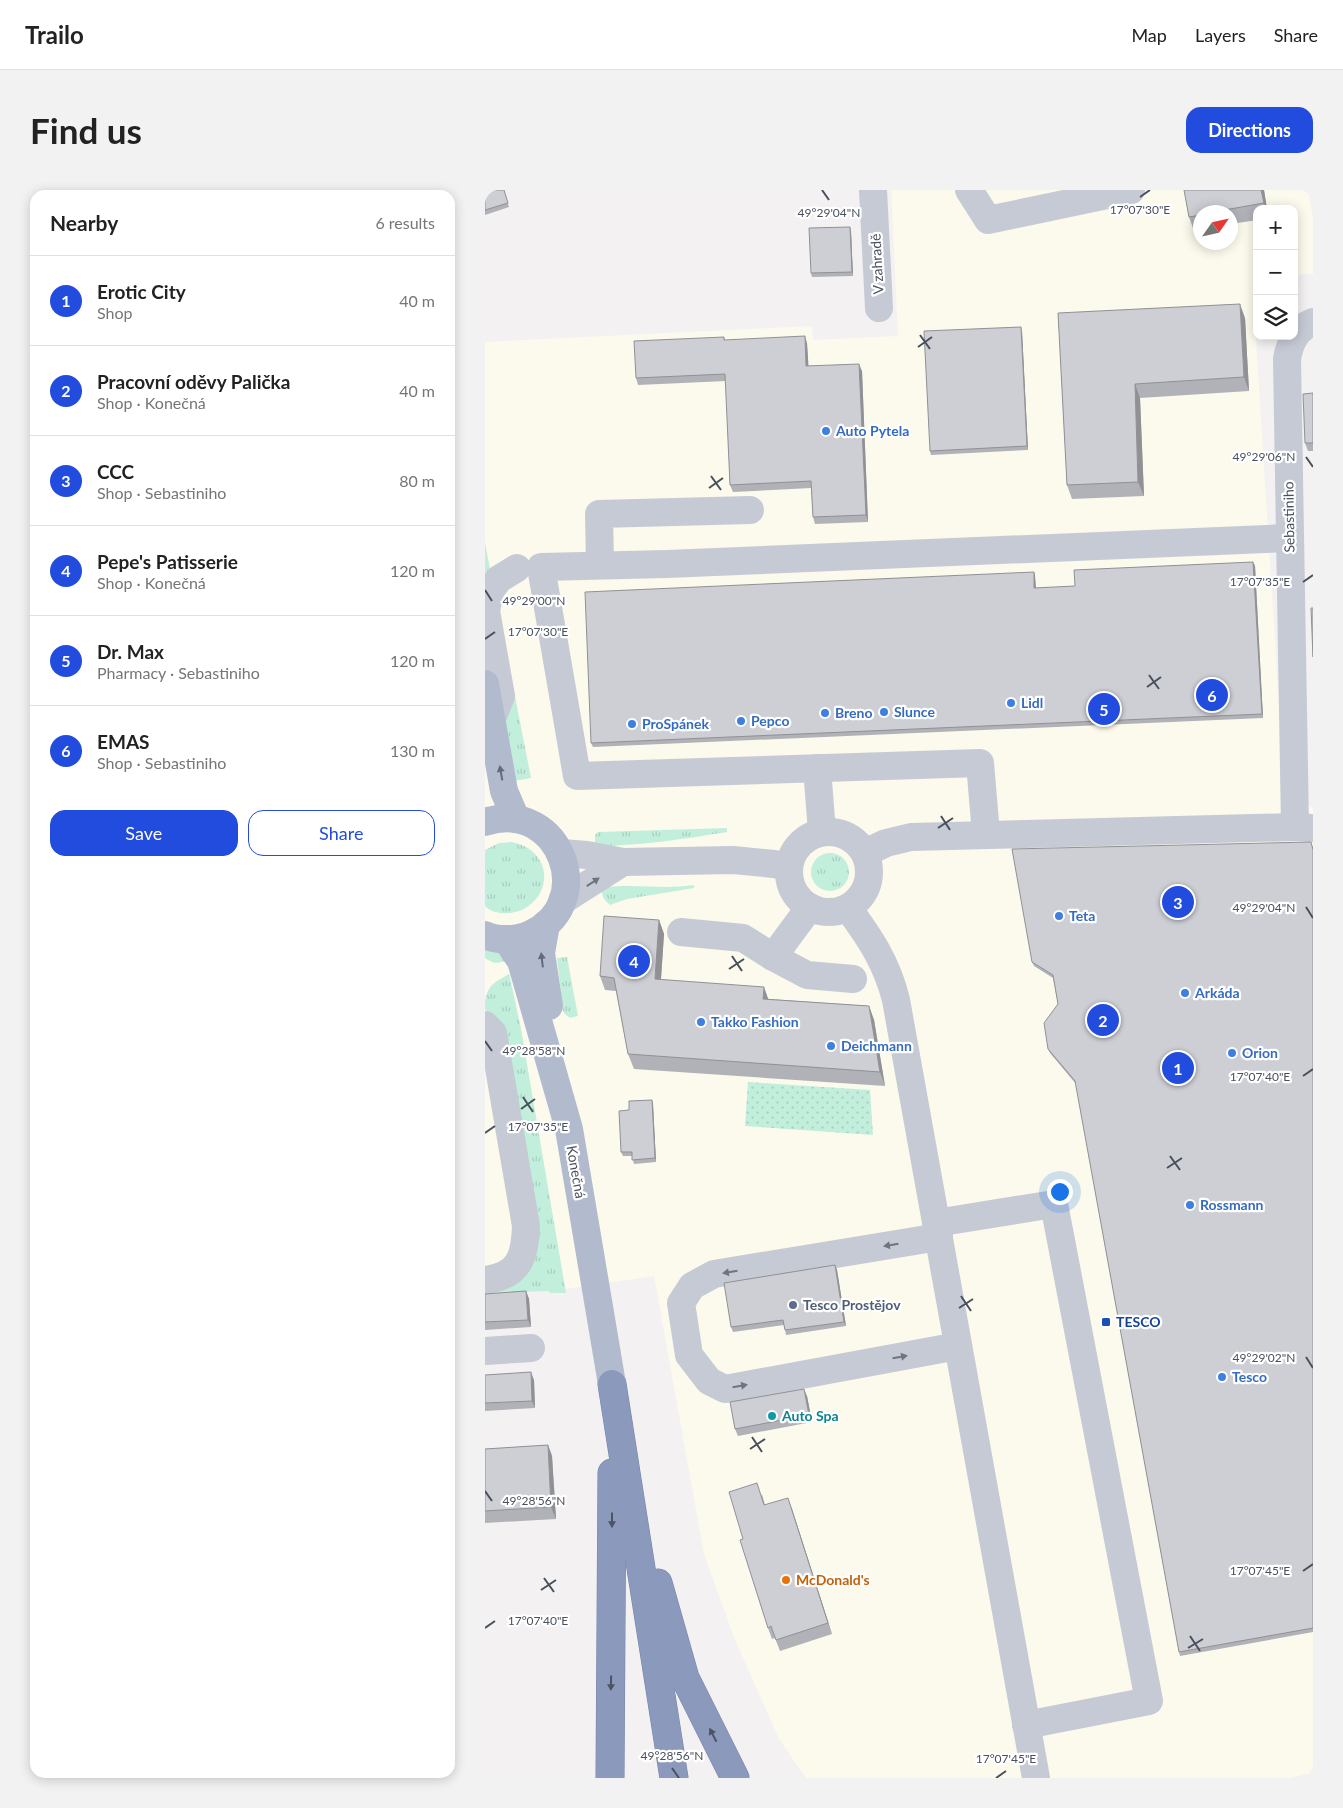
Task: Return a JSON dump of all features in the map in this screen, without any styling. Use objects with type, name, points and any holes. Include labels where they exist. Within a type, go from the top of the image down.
[{"type":"highway","points":[[612,1384],[674,1778]]},
{"type":"highway","points":[[610,1778],[612,1384]]},
{"type":"highway","points":[[622,1451],[685,1678],[735,1778]]},
{"type":"main road","points":[[485,684],[505,791],[516,819]]},
{"type":"main road","name":"Konečná","points":[[485,822],[504,818],[516,819],[534,825],[550,837],[561,853],[566,868],[566,885],[562,901],[556,913],[546,924],[534,933],[520,938],[495,937]]},
{"type":"main road","points":[[546,924],[541,953],[569,1129]]},
{"type":"main road","name":"Konečná","points":[[495,937],[521,961],[569,1129],[612,1384]]},
{"type":"street","name":"V zahradě","points":[[873,190],[879,308]]},
{"type":"street","points":[[969,190],[988,220],[1131,190]]},
{"type":"street","name":"Sebastiniho","points":[[1304,828],[1294,752],[1287,360],[1289,345],[1295,335],[1305,325],[1313,322]]},
{"type":"street","points":[[600,565],[599,514],[750,510]]},
{"type":"street","points":[[485,568],[529,568],[1290,538]]},
{"type":"street","points":[[492,719],[501,696],[486,611],[490,591],[499,579],[529,568]]},
{"type":"street","points":[[529,568],[577,776],[980,763],[986,834]]},
{"type":"street","points":[[817,768],[822,832]]},
{"type":"street","points":[[865,853],[887,843],[911,837],[1304,828]]},
{"type":"street","points":[[822,832],[834,832],[847,836],[857,843],[865,853],[869,865],[869,878],[865,890],[858,900],[848,908],[836,912],[823,912],[810,907],[793,891],[789,879],[789,867],[797,848],[812,836],[822,832]]},
{"type":"street","points":[[561,853],[587,855],[623,862],[733,860],[789,867]]},
{"type":"street","name":"Konečná","points":[[562,901],[623,862]]},
{"type":"street","points":[[773,957],[810,907]]},
{"type":"street","points":[[848,908],[873,942],[891,981],[901,1025],[1036,1778]]},
{"type":"street","points":[[681,932],[743,938],[807,975],[853,979]]},
{"type":"street","points":[[485,1025],[493,1033],[527,1226],[522,1258],[511,1272],[485,1280]]},
{"type":"street","points":[[958,1346],[725,1389],[709,1380],[689,1355],[681,1303],[692,1286],[714,1274],[937,1230],[1054,1204],[1149,1701],[1026,1725]]},
{"type":"street","points":[[485,1351],[531,1348]]},
{"type":"shaded area","points":[[891,190],[1308,190],[1313,219],[1313,274],[1298,275],[1298,205],[1253,205],[1253,340],[1256,340],[1285,802],[1313,807],[1313,1773],[1289,1778],[806,1778],[779,1739],[735,1640],[704,1554],[654,1276],[565,1289],[510,974],[492,984],[485,997],[485,342],[812,326],[813,340],[898,336]]},
{"type":"shaded area","points":[[485,1009],[492,1017],[534,1225],[485,1287]]},
{"type":"green space","points":[[485,543],[531,778],[514,781],[485,638]]},
{"type":"green space","points":[[727,828],[727,832],[677,840],[595,846],[595,835],[598,832]]},
{"type":"green space","points":[[512,842],[528,848],[541,862],[544,872],[544,883],[534,901],[525,908],[515,912],[496,912],[485,906],[485,850],[499,843]]},
{"type":"green space","points":[[830,853],[844,858],[849,872],[844,886],[830,891],[816,886],[811,872],[816,858]]},
{"type":"green space","points":[[694,885],[694,888],[627,899],[610,905],[604,899],[600,888],[623,886],[671,887]]},
{"type":"green space","points":[[485,941],[493,946],[505,961],[495,962],[485,958]]},
{"type":"green space","points":[[567,957],[578,1016],[570,1018],[563,1011],[557,958]]},
{"type":"green space","points":[[509,974],[521,1029],[566,1293],[550,1293],[549,1291],[485,1293],[521,1279],[492,1017],[485,1009],[488,991]]},
{"type":"green space","points":[[748,1082],[870,1090],[873,1135],[745,1126]]},
{"type":"building","points":[[485,190],[504,190],[508,203],[485,210]]},
{"type":"building","points":[[1184,190],[1261,190],[1264,203],[1238,208],[1238,205],[1193,205],[1193,216],[1189,217]]},
{"type":"building","points":[[850,227],[852,272],[811,273],[809,228]]},
{"type":"building","points":[[1240,304],[1244,377],[1135,384],[1138,482],[1067,485],[1058,313]]},
{"type":"building","points":[[1021,327],[1027,446],[930,451],[924,331]]},
{"type":"building","points":[[805,336],[806,366],[859,364],[866,515],[813,517],[811,481],[730,485],[725,374],[636,378],[634,341],[724,337],[724,340]]},
{"type":"building","points":[[1313,393],[1313,443],[1305,443],[1303,394]]},
{"type":"building","points":[[1253,562],[1262,714],[591,743],[585,592],[1034,572],[1034,588],[1075,586],[1074,570]]},
{"type":"building","points":[[1311,608],[1313,608],[1313,657]]},
{"type":"building","points":[[1311,842],[1313,850],[1313,1628],[1179,1652],[1075,1081],[1048,1049],[1044,1023],[1058,1004],[1053,975],[1032,962],[1012,849]]},
{"type":"building","points":[[604,916],[659,920],[655,979],[764,987],[763,999],[869,1006],[880,1072],[628,1054],[614,978],[600,976]]},
{"type":"building","points":[[652,1100],[655,1158],[632,1160],[632,1152],[621,1152],[619,1111],[629,1110],[629,1101]]},
{"type":"building","points":[[835,1265],[844,1322],[785,1330],[783,1320],[731,1327],[724,1283]]},
{"type":"building","points":[[526,1291],[528,1320],[485,1322],[485,1294]]},
{"type":"building","points":[[531,1372],[532,1401],[485,1403],[485,1375]]},
{"type":"building","name":"Auto Spa","points":[[804,1389],[809,1415],[735,1429],[730,1402]]},
{"type":"building","points":[[548,1445],[551,1507],[485,1511],[485,1449]]},
{"type":"building","name":"McDonald's","points":[[757,1483],[764,1505],[788,1498],[828,1623],[776,1640],[771,1626],[768,1628],[740,1540],[743,1539],[729,1492]]},
{"type":"place","name":"Auto Pytela","points":[[826,431]]},
{"type":"place","name":"EMAS","points":[[1212,695]]},
{"type":"place","name":"Lidl","points":[[1011,703]]},
{"type":"place","name":"Dr. Max","points":[[1104,709]]},
{"type":"place","name":"Slunce","points":[[884,712]]},
{"type":"place","name":"Breno","points":[[825,713]]},
{"type":"place","name":"Pepco","points":[[741,721]]},
{"type":"place","name":"ProSpánek","points":[[632,724]]},
{"type":"place","name":"CCC","points":[[1178,902]]},
{"type":"place","name":"Teta","points":[[1059,916]]},
{"type":"place","name":"Pepe's Patisserie","points":[[634,961]]},
{"type":"place","name":"Arkáda","points":[[1185,993]]},
{"type":"place","name":"Pracovní oděvy Palička","points":[[1103,1020]]},
{"type":"place","name":"Takko Fashion","points":[[701,1022]]},
{"type":"place","name":"Deichmann","points":[[831,1046]]},
{"type":"place","name":"Orion","points":[[1232,1053]]},
{"type":"place","name":"Erotic City","points":[[1178,1068]]},
{"type":"place","name":"Rossmann","points":[[1190,1205]]},
{"type":"place","name":"Tesco Prostějov","points":[[793,1305]]},
{"type":"place","name":"TESCO","points":[[1106,1322]]},
{"type":"place","name":"Tesco","points":[[1222,1377]]},
{"type":"place","name":"Auto Spa","points":[[772,1416]]},
{"type":"place","name":"McDonald's","points":[[786,1580]]}]
